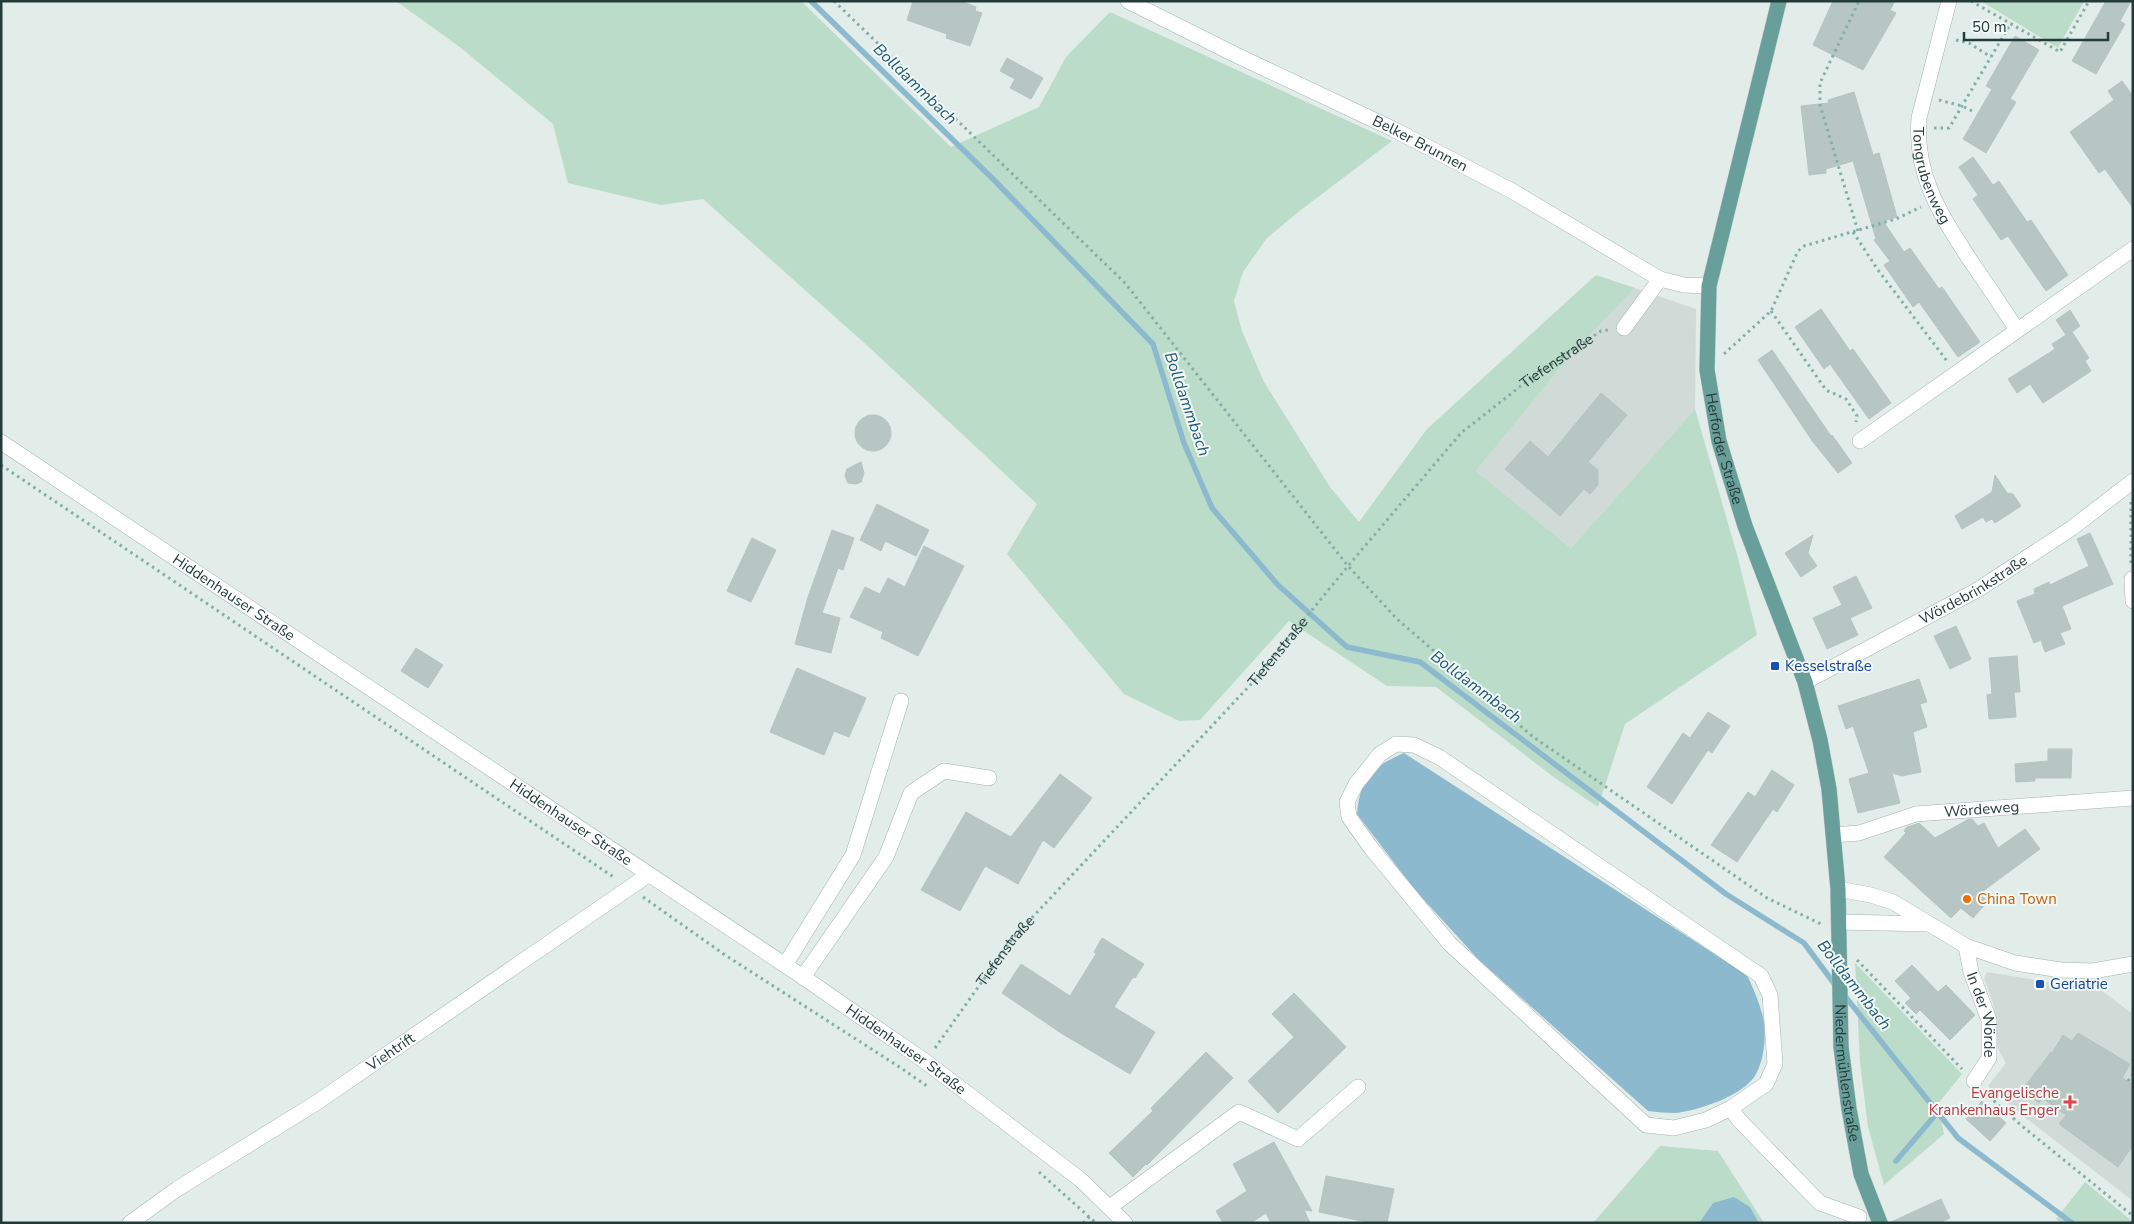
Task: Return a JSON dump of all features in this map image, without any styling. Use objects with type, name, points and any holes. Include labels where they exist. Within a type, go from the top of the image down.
[{"type":"main road","name":"Herforder Straße","points":[[1778,1],[1709,286],[1708,370],[1719,441],[1745,526],[1805,682],[1820,740],[1829,789],[1838,888]]},
{"type":"main road","name":"Niedermühlenstraße","points":[[1838,888],[1837,940],[1841,1047],[1849,1109],[1861,1174],[1877,1217]]},
{"type":"street","name":"Belker Brunnen","points":[[1128,1],[1236,55],[1393,129],[1514,192],[1660,279],[1684,285],[1709,286]]},
{"type":"street","name":"Tongrubenweg","points":[[1949,1],[1924,96],[1918,129],[1919,154],[1941,215],[2017,330]]},
{"type":"street","points":[[1860,441],[2133,249]]},
{"type":"street","points":[[1624,328],[1660,279]]},
{"type":"street","name":"Hiddenhauser Straße","points":[[1,442],[803,977],[926,1062],[1081,1180],[1125,1223]]},
{"type":"street","name":"Wördebrinkstraße","points":[[1805,682],[1979,589],[2072,528],[2133,481]]},
{"type":"street","points":[[2132,579],[2133,600]]},
{"type":"street","points":[[785,965],[853,854],[901,701]]},
{"type":"street","points":[[1396,744],[1414,745],[1439,757],[1761,976],[1770,995],[1775,1064],[1766,1084],[1731,1108],[1706,1120],[1674,1128],[1646,1125],[1448,943],[1371,848],[1349,817],[1347,802],[1356,784],[1380,754],[1396,744]]},
{"type":"street","points":[[803,977],[886,857],[911,793],[944,771],[989,778]]},
{"type":"street","name":"Wördeweg","points":[[1834,835],[1859,833],[1916,814],[2133,798]]},
{"type":"street","name":"Viehtrift","points":[[130,1223],[177,1189],[316,1103],[648,875]]},
{"type":"street","points":[[1838,888],[1893,902],[1966,946],[2015,963],[2061,970],[2093,970],[2133,964]]},
{"type":"street","points":[[1838,922],[1929,924]]},
{"type":"street","name":"In der Wörde","points":[[1966,946],[1971,972],[1989,1020],[1989,1058],[1974,1081]]},
{"type":"street","points":[[1110,1207],[1239,1112],[1298,1139],[1358,1087]]},
{"type":"street","points":[[1731,1108],[1739,1120],[1820,1204],[1856,1220],[1877,1217]]},
{"type":"path","points":[[834,1],[1125,283],[1348,566],[1397,618],[1532,736],[1766,898],[1823,925],[1837,940]]},
{"type":"path","points":[[1858,231],[1820,105],[1820,83],[1859,1]]},
{"type":"path","points":[[1971,1],[2060,52],[2089,1]]},
{"type":"path","points":[[1918,129],[1949,128],[2011,23]]},
{"type":"path","points":[[1940,36],[1969,43],[1991,57]]},
{"type":"path","points":[[1924,96],[1962,106],[1972,111]]},
{"type":"path","points":[[1708,370],[1771,311],[1798,251],[1804,246],[1896,220],[1935,200]]},
{"type":"path","points":[[1853,232],[1878,270],[1956,373]]},
{"type":"path","points":[[1771,311],[1826,390],[1846,399],[1857,416],[1857,421],[1851,428],[1860,441]]},
{"type":"path","name":"Tiefenstraße","points":[[926,1062],[1013,938],[1254,681],[1348,566],[1461,433],[1531,378],[1601,330],[1624,328]]},
{"type":"path","points":[[1,465],[630,888],[726,956],[901,1068],[933,1091]]},
{"type":"path","points":[[2130,552],[2131,503]]},
{"type":"path","points":[[2128,1081],[2133,1074]]},
{"type":"path","points":[[1033,1167],[1096,1223]]},
{"type":"shaded area","points":[[1635,288],[1696,309],[1695,409],[1571,548],[1476,471],[1575,350]]},
{"type":"shaded area","name":"Evangelische Krankenhaus Enger","points":[[1987,972],[2102,991],[2133,1014],[2133,1201],[1988,1086],[2006,1063],[1996,1045],[1997,1024],[1993,1003],[1984,978]]},
{"type":"green space","points":[[396,1],[801,1],[951,147],[1039,107],[1066,57],[1110,12],[1392,141],[1267,238],[1243,272],[1234,301],[1242,331],[1264,382],[1330,487],[1359,522],[1427,429],[1596,275],[1635,288],[1575,350],[1476,471],[1571,548],[1695,409],[1738,558],[1757,635],[1625,724],[1598,807],[1555,778],[1436,687],[1387,686],[1289,621],[1200,720],[1179,721],[1124,694],[1007,554],[1037,504],[871,349],[703,199],[661,205],[568,183],[553,124],[461,48]]},
{"type":"green space","points":[[1981,1],[2084,1],[2058,48]]},
{"type":"green space","points":[[1855,963],[1962,1074],[1938,1104],[1944,1134],[1884,1185],[1868,1127],[1860,1062]]},
{"type":"green space","points":[[1660,1146],[1718,1151],[1764,1223],[1759,1223],[1750,1207],[1713,1203],[1699,1223],[1593,1223]]},
{"type":"green space","points":[[2085,1182],[2133,1223],[2061,1223],[2056,1219]]},
{"type":"water","points":[[1404,753],[1747,975],[1755,992],[1765,1028],[1761,1062],[1750,1082],[1742,1089],[1720,1101],[1696,1109],[1675,1113],[1648,1111],[1479,960],[1414,889],[1357,814],[1361,791],[1370,775],[1383,764]]},
{"type":"water","points":[[1734,1197],[1750,1207],[1759,1223],[1699,1223],[1713,1203]]},
{"type":"building","points":[[913,1],[961,1],[976,7],[975,11],[982,13],[970,46],[946,38],[947,34],[907,20]]},
{"type":"building","points":[[1833,1],[1895,1],[1890,10],[1896,13],[1863,70],[1813,45]]},
{"type":"building","points":[[2106,1],[2131,1],[2120,21],[2125,24],[2096,74],[2072,61]]},
{"type":"building","points":[[2015,36],[2039,50],[2010,99],[2016,102],[1986,153],[1963,139],[1992,89],[1986,86]]},
{"type":"building","points":[[1007,58],[1043,78],[1031,99],[1010,88],[1015,79],[1000,71]]},
{"type":"building","points":[[2122,81],[2133,96],[2133,208],[2105,169],[2099,173],[2070,132],[2114,100],[2108,91]]},
{"type":"building","points":[[1854,92],[1873,155],[1879,153],[1897,217],[1883,221],[1904,252],[1910,248],[1939,289],[1942,287],[1980,342],[1958,357],[1919,302],[1913,307],[1884,265],[1890,261],[1874,240],[1876,239],[1853,161],[1826,169],[1826,173],[1809,175],[1801,106],[1829,103],[1828,100]]},
{"type":"building","points":[[1973,157],[1993,185],[1999,181],[2027,222],[2031,220],[2068,275],[2046,291],[2008,236],[2001,240],[1973,199],[1978,195],[1959,167]]},
{"type":"building","points":[[1821,309],[1850,351],[1853,349],[1891,403],[1869,419],[1830,364],[1824,369],[1795,327]]},
{"type":"building","points":[[2070,310],[2080,326],[2072,332],[2089,358],[2085,361],[2091,371],[2043,403],[2030,384],[2017,393],[2008,379],[2055,349],[2052,344],[2066,335],[2056,320]]},
{"type":"building","points":[[1772,350],[1831,436],[1852,463],[1838,473],[1813,442],[1758,360]]},
{"type":"building","points":[[1601,393],[1627,415],[1588,462],[1598,470],[1598,485],[1590,494],[1584,489],[1560,516],[1505,469],[1530,441],[1548,457]]},
{"type":"building","points":[[873,415],[885,421],[891,433],[885,445],[873,451],[861,445],[855,433],[861,421]]},
{"type":"building","points":[[861,462],[864,473],[861,482],[856,484],[848,483],[845,476],[847,469]]},
{"type":"building","points":[[1995,475],[2007,493],[2013,494],[2021,506],[1995,523],[1992,519],[1986,522],[1983,517],[1962,529],[1955,516],[1992,492]]},
{"type":"building","points":[[877,504],[929,530],[916,556],[885,541],[881,551],[860,540]]},
{"type":"building","points":[[832,530],[854,538],[843,570],[838,568],[822,613],[840,618],[831,653],[795,644],[808,597]]},
{"type":"building","points":[[2090,533],[2113,584],[2062,606],[2071,629],[2060,633],[2065,644],[2045,652],[2041,640],[2034,643],[2017,601],[2035,594],[2034,589],[2049,582],[2050,585],[2089,566],[2077,539]]},
{"type":"building","points":[[1813,535],[1808,553],[1817,566],[1801,577],[1785,553]]},
{"type":"building","points":[[752,538],[776,550],[751,602],[727,591]]},
{"type":"building","points":[[924,546],[964,566],[918,656],[881,638],[883,632],[850,617],[865,587],[880,594],[888,578],[905,587]]},
{"type":"building","points":[[1856,576],[1872,608],[1850,618],[1858,635],[1827,649],[1813,618],[1842,605],[1833,587]]},
{"type":"building","points":[[1956,626],[1971,659],[1950,669],[1934,636]]},
{"type":"building","points":[[416,648],[443,665],[428,688],[401,671]]},
{"type":"building","points":[[2017,656],[2020,692],[2014,692],[2016,717],[1989,719],[1987,695],[1992,694],[1989,658]]},
{"type":"building","points":[[797,668],[866,698],[849,737],[834,731],[824,755],[770,732]]},
{"type":"building","points":[[1919,679],[1927,702],[1920,704],[1927,727],[1913,732],[1921,772],[1902,776],[1892,773],[1900,803],[1858,813],[1849,779],[1869,773],[1853,726],[1846,729],[1838,706]]},
{"type":"building","points":[[1708,712],[1730,726],[1712,753],[1708,750],[1672,804],[1647,787],[1683,733],[1690,738]]},
{"type":"building","points":[[2048,749],[2072,749],[2071,778],[2035,778],[2035,781],[2016,782],[2015,764],[2048,761]]},
{"type":"building","points":[[1772,770],[1794,785],[1777,812],[1773,809],[1737,862],[1711,845],[1748,792],[1755,797]]},
{"type":"building","points":[[1060,774],[1092,798],[1054,848],[1043,840],[1018,884],[985,866],[960,911],[921,890],[966,812],[1011,837]]},
{"type":"building","points":[[1972,819],[1978,826],[1984,823],[1998,848],[2025,829],[2040,849],[1979,894],[1988,901],[1973,918],[1961,908],[1951,918],[1884,857],[1906,833],[1904,831],[1907,827],[1919,823],[1935,838]]},
{"type":"building","points":[[1102,938],[1144,964],[1135,978],[1133,977],[1114,1007],[1155,1032],[1130,1074],[1061,1033],[1002,993],[1021,964],[1070,996],[1096,954],[1094,952]]},
{"type":"building","points":[[1912,965],[1938,992],[1946,985],[1975,1015],[1950,1040],[1920,1010],[1916,1014],[1905,1003],[1911,998],[1895,981]]},
{"type":"building","points":[[1294,993],[1346,1047],[1278,1113],[1248,1081],[1294,1037],[1272,1014]]},
{"type":"building","points":[[2078,1033],[2130,1064],[2122,1078],[2133,1084],[2133,1145],[2118,1167],[2059,1124],[2066,1115],[2042,1098],[2039,1103],[2022,1090],[2052,1053],[2063,1035],[2072,1041]]},
{"type":"building","points":[[1206,1052],[1233,1078],[1133,1177],[1109,1153],[1153,1111],[1151,1108]]},
{"type":"building","points":[[1982,1101],[2006,1123],[1990,1141],[1966,1119]]},
{"type":"building","points":[[1274,1142],[1312,1211],[1304,1210],[1310,1223],[1271,1223],[1266,1213],[1251,1223],[1223,1223],[1216,1211],[1247,1191],[1233,1164]]},
{"type":"building","points":[[1326,1176],[1394,1189],[1387,1223],[1371,1223],[1319,1212]]},
{"type":"building","points":[[1941,1199],[1950,1218],[1939,1223],[1889,1223]]},
{"type":"waterway","name":"Bolldammbach","points":[[811,1],[995,181],[1153,344],[1184,443],[1212,508],[1278,585],[1347,647],[1420,662],[1726,894],[1804,943],[1836,986]]},
{"type":"waterway","name":"Bolldammbach","points":[[1844,995],[1958,1138],[2072,1223]]},
{"type":"waterway","points":[[1896,1161],[1937,1113]]},
{"type":"place","name":"Kesselstraße","points":[[1775,666]]},
{"type":"place","name":"China Town","points":[[1967,899]]},
{"type":"place","name":"Geriatrie","points":[[2040,984]]},
{"type":"place","name":"Evangelische Krankenhaus Enger","points":[[2070,1102]]}]
